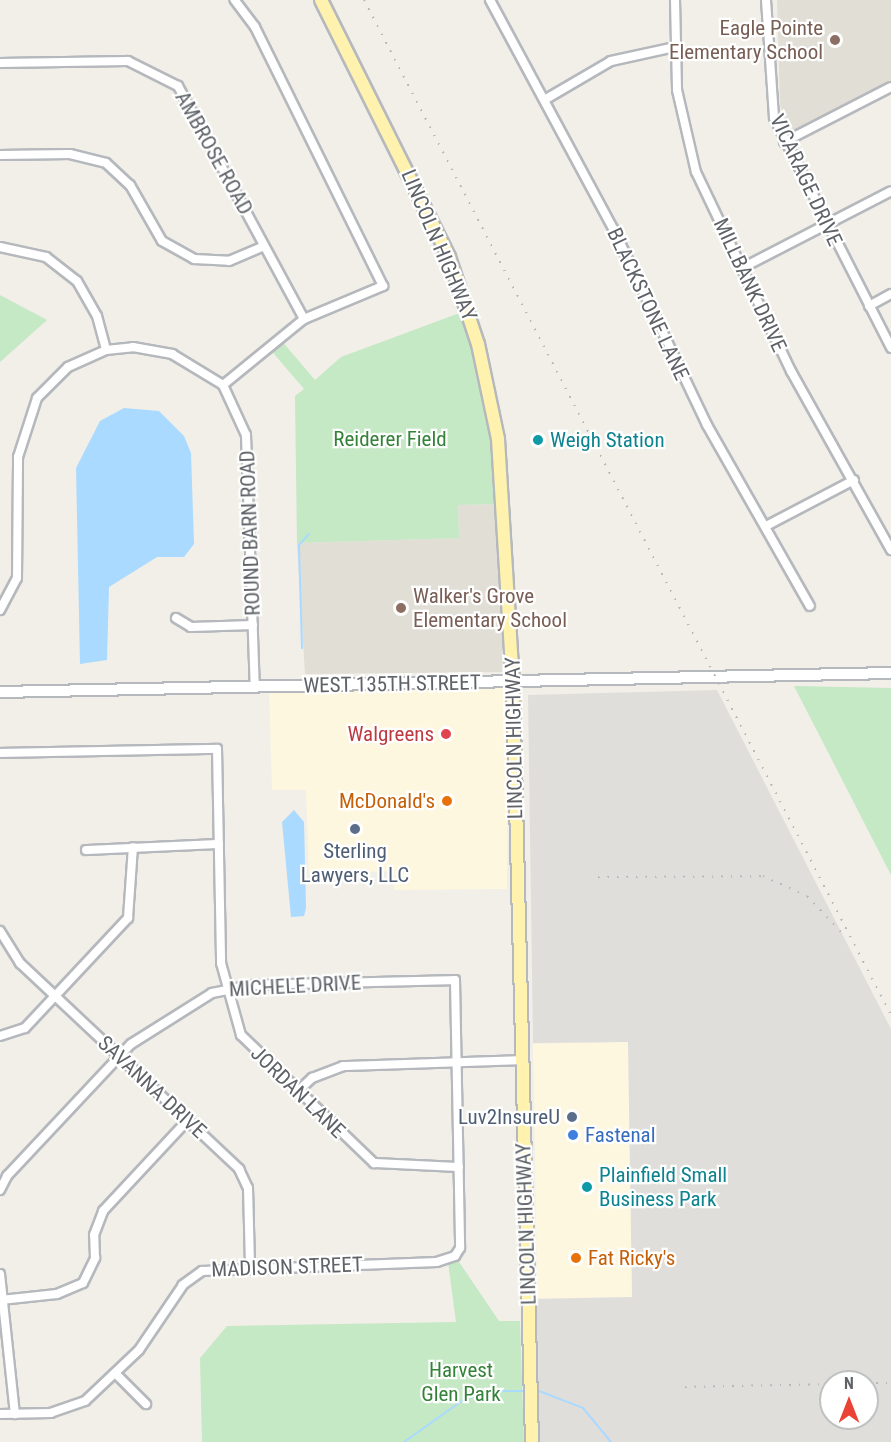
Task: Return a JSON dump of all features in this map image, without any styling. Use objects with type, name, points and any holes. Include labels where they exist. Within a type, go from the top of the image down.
[{"type":"main road","name":"LINCOLN HIGHWAY","points":[[321,0],[424,200],[476,336],[503,472],[513,682],[532,1442]]},
{"type":"street","points":[[223,385],[304,319],[383,286],[255,27],[235,0]]},
{"type":"street","name":"BLACKSTONE LANE","points":[[490,0],[508,42],[546,99],[692,396],[768,525],[810,606]]},
{"type":"street","name":"MILLBANK DRIVE","points":[[675,0],[675,47],[687,146],[791,371],[854,480],[891,550]]},
{"type":"street","name":"VICARAGE DRIVE","points":[[766,0],[769,96],[784,142],[891,348]]},
{"type":"street","points":[[546,99],[611,61],[675,47]]},
{"type":"street","name":"AMBROSE ROAD","points":[[0,63],[128,62],[164,75],[191,102],[304,319]]},
{"type":"street","points":[[784,142],[891,87]]},
{"type":"street","points":[[0,155],[70,154],[106,164],[129,185],[162,241],[194,259],[229,261],[264,246]]},
{"type":"street","points":[[744,267],[891,191]]},
{"type":"street","points":[[0,247],[46,257],[77,281],[97,316],[106,350]]},
{"type":"street","points":[[869,306],[891,294]]},
{"type":"street","name":"ROUND BARN ROAD","points":[[0,610],[18,569],[18,457],[27,417],[68,367],[106,350],[132,347],[172,354],[223,385],[240,416],[249,454],[255,687]]},
{"type":"street","points":[[768,525],[854,480]]},
{"type":"street","points":[[176,618],[191,627],[253,625]]},
{"type":"street","name":"WEST 135TH STREET","points":[[0,692],[891,673]]},
{"type":"street","name":"JORDAN LANE","points":[[0,753],[217,749],[226,988],[242,1035],[297,1092],[374,1164],[459,1167]]},
{"type":"street","points":[[86,850],[219,844]]},
{"type":"street","points":[[0,1036],[25,1028],[128,918],[133,847]]},
{"type":"street","name":"SAVANNA DRIVE","points":[[0,931],[21,963],[244,1178],[250,1267]]},
{"type":"street","name":"MICHELE DRIVE","points":[[0,1190],[118,1056],[178,1010],[226,988],[455,980],[456,1062]]},
{"type":"street","points":[[297,1092],[312,1078],[343,1066],[521,1060]]},
{"type":"street","points":[[456,1062],[459,1167]]},
{"type":"street","points":[[1,1300],[57,1294],[82,1282],[95,1258],[94,1235],[103,1211],[187,1121]]},
{"type":"street","name":"MADISON STREET","points":[[0,1414],[70,1410],[115,1373],[158,1326],[189,1278],[214,1267],[437,1262],[455,1256],[460,1248],[459,1167]]},
{"type":"street","points":[[0,1274],[15,1414]]},
{"type":"street","points":[[115,1373],[146,1404]]},
{"type":"shaded area","name":"Eagle Pointe Elementary School","points":[[777,0],[891,0],[891,81],[789,132],[780,105]]},
{"type":"shaded area","name":"Walker's Grove Elementary School","points":[[499,504],[503,672],[305,674],[297,543],[459,538],[458,505]]},
{"type":"shaded area","points":[[508,687],[507,889],[394,890],[394,871],[309,874],[306,790],[272,790],[269,692]]},
{"type":"shaded area","points":[[717,690],[891,1029],[891,1442],[538,1442],[534,1299],[632,1297],[628,1042],[533,1043],[528,695]]},
{"type":"shaded area","points":[[628,1042],[632,1297],[537,1299],[533,1044]]},
{"type":"green space","points":[[0,295],[47,320],[0,362]]},
{"type":"green space","name":"Reiderer Field","points":[[465,311],[484,388],[499,504],[458,505],[459,538],[297,543],[295,396],[304,389],[269,348],[280,339],[315,380],[341,357]]},
{"type":"green space","points":[[794,686],[891,688],[891,875]]},
{"type":"green space","name":"Harvest Glen Park","points":[[455,1256],[499,1321],[520,1321],[524,1442],[202,1442],[200,1358],[227,1326],[456,1322],[448,1262]]},
{"type":"water","points":[[124,408],[159,411],[184,436],[191,453],[194,544],[184,557],[157,557],[109,587],[107,660],[80,664],[76,468],[100,421]]},
{"type":"water","points":[[294,810],[304,822],[306,908],[304,916],[291,917],[282,822]]},
{"type":"waterway","points":[[302,648],[299,545],[309,534]]},
{"type":"waterway","points":[[404,1442],[463,1400],[490,1391],[523,1391]]},
{"type":"waterway","points":[[539,1391],[583,1408],[611,1442]]},
{"type":"railway","points":[[364,0],[891,1015]]},
{"type":"railway","points":[[598,877],[763,876],[807,896],[841,932]]},
{"type":"railway","points":[[879,1383],[891,1383]]},
{"type":"railway","points":[[685,1387],[819,1384]]},
{"type":"place","name":"Eagle Pointe Elementary School","points":[[835,40]]},
{"type":"place","name":"Weigh Station","points":[[538,440]]},
{"type":"place","name":"Walker's Grove Elementary School","points":[[401,608]]},
{"type":"place","name":"Walgreens","points":[[446,734]]},
{"type":"place","name":"McDonald's","points":[[447,801]]},
{"type":"place","name":"Sterling Lawyers, LLC","points":[[355,829]]},
{"type":"place","name":"Luv2InsureU","points":[[572,1117]]},
{"type":"place","name":"Fastenal","points":[[573,1135]]},
{"type":"place","name":"Plainfield Small Business Park","points":[[587,1187]]},
{"type":"place","name":"Fat Ricky's","points":[[576,1258]]}]
